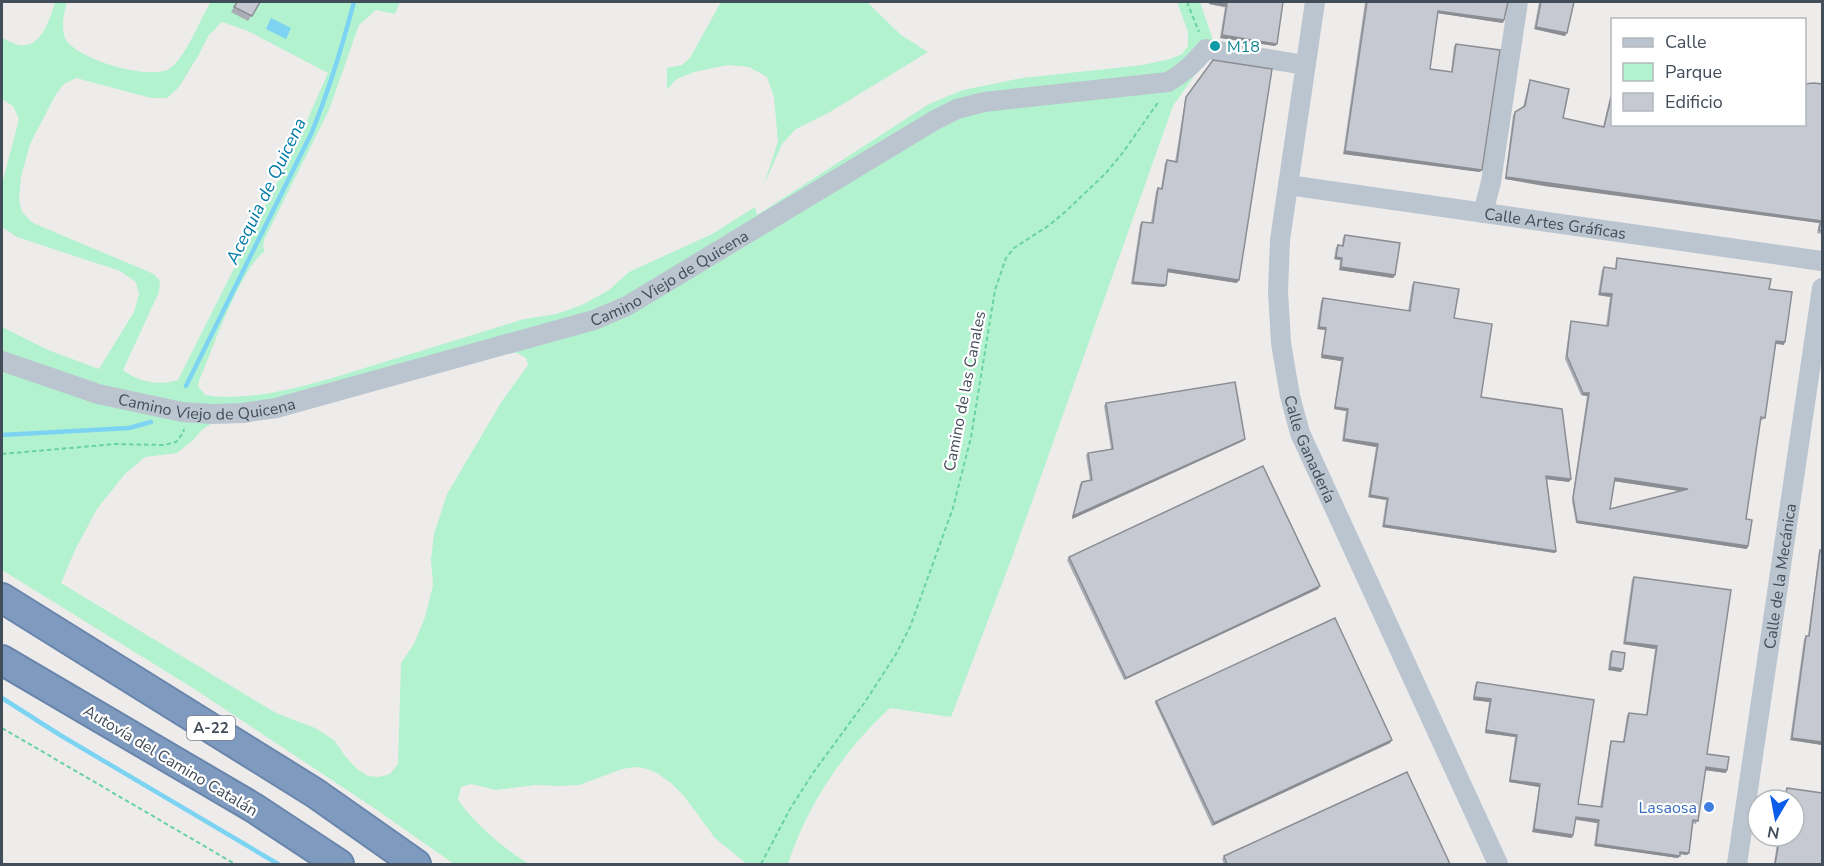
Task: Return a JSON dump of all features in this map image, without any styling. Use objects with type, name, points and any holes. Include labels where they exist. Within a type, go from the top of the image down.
[{"type":"highway","name":"A-22","points":[[2,598],[315,793],[416,864]]},
{"type":"highway","name":"Autovía del Camino Catalán","points":[[2,660],[254,808],[339,864]]},
{"type":"street","name":"Calle Ganadería","points":[[1316,2],[1280,240],[1278,291],[1281,343],[1290,396],[1300,433],[1498,864]]},
{"type":"street","points":[[1483,213],[1491,182],[1518,2]]},
{"type":"street","points":[[1206,49],[1305,65]]},
{"type":"street","name":"Camino Viejo de Quicena","points":[[2,361],[98,394],[182,412],[242,413],[276,408],[594,320],[627,306],[935,120],[957,109],[984,102],[1168,82],[1193,65],[1206,49]]},
{"type":"street","name":"Calle Artes Gráficas","points":[[1288,186],[1822,261]]},
{"type":"street","name":"Calle de la Mecánica","points":[[1737,864],[1822,288]]},
{"type":"path","points":[[1186,2],[1206,49]]},
{"type":"path","name":"Camino de las Canales","points":[[761,864],[790,809],[813,773],[866,702],[910,627],[953,508],[971,437],[988,324],[1006,258],[1014,248],[1065,212],[1106,173],[1157,105],[1168,82]]},
{"type":"path","points":[[2,454],[116,444],[164,445],[176,442],[183,434],[186,424],[182,412]]},
{"type":"path","points":[[2,728],[235,864]]},
{"type":"green space","points":[[55,2],[67,2],[63,30],[65,38],[71,46],[83,54],[131,70],[161,72],[170,68],[182,55],[211,2],[400,2],[395,14],[376,10],[359,25],[329,110],[264,240],[265,251],[246,274],[228,311],[198,386],[205,395],[226,397],[272,393],[319,382],[524,319],[556,314],[582,305],[609,290],[629,272],[712,234],[755,207],[757,215],[929,104],[963,90],[1022,78],[1143,65],[1182,54],[1188,46],[1188,32],[1177,2],[1200,2],[1215,46],[1173,106],[1013,555],[951,717],[890,708],[857,742],[829,780],[805,821],[788,864],[747,864],[715,838],[684,796],[671,783],[657,773],[635,767],[622,769],[579,785],[535,785],[496,790],[471,784],[461,787],[458,800],[473,818],[509,851],[529,864],[454,864],[196,690],[2,570],[2,327],[48,350],[99,369],[134,312],[139,294],[136,282],[120,271],[17,237],[2,227],[2,184],[19,119],[13,106],[2,99],[2,38],[19,45],[34,42],[44,31]],"holes":[[[222,22],[248,31],[328,73],[298,141],[178,380],[164,383],[149,382],[123,370],[159,292],[160,281],[154,274],[33,223],[22,212],[19,200],[21,177],[30,144],[56,94],[64,84],[76,78],[151,98],[167,98],[179,87],[209,35]],[[502,351],[517,353],[526,358],[528,365],[502,401],[447,494],[434,534],[431,560],[433,585],[425,617],[414,644],[401,663],[398,764],[390,774],[379,777],[368,776],[357,769],[334,740],[315,728],[276,713],[61,583],[76,548],[97,509],[124,475],[145,457],[177,453],[203,429],[216,421]]]},
{"type":"green space","points":[[721,2],[867,2],[901,35],[928,52],[830,112],[796,129],[782,144],[764,185],[778,141],[774,97],[767,77],[749,67],[728,65],[694,72],[677,79],[667,89],[667,68],[682,65],[690,58]]},
{"type":"water","points":[[271,18],[291,28],[286,39],[266,29]]},
{"type":"building","points":[[237,2],[260,2],[252,16],[234,7]]},
{"type":"building","points":[[1211,2],[1283,2],[1277,44],[1222,35],[1227,4]]},
{"type":"building","points":[[1367,2],[1508,2],[1504,20],[1438,11],[1430,69],[1452,72],[1456,44],[1500,50],[1482,170],[1345,151]]},
{"type":"building","points":[[1541,2],[1574,2],[1567,33],[1536,27]]},
{"type":"building","points":[[1213,60],[1272,69],[1239,280],[1168,269],[1166,285],[1133,282],[1142,222],[1153,223],[1158,188],[1162,189],[1167,160],[1177,162],[1186,97]]},
{"type":"building","points":[[1530,80],[1569,89],[1563,118],[1604,127],[1611,98],[1611,126],[1806,126],[1806,84],[1822,84],[1822,231],[1819,230],[1821,221],[1506,177],[1515,112],[1525,106]]},
{"type":"building","points":[[1345,235],[1400,243],[1395,275],[1341,267],[1342,258],[1336,257],[1338,245],[1343,246]]},
{"type":"building","points":[[1617,258],[1771,279],[1769,289],[1792,292],[1785,342],[1776,341],[1765,418],[1761,417],[1746,519],[1752,520],[1748,546],[1577,521],[1573,498],[1589,393],[1583,393],[1567,356],[1571,321],[1608,326],[1612,294],[1600,293],[1604,267],[1616,269]],"holes":[[[1615,478],[1688,489],[1610,509]]]},
{"type":"building","points":[[1414,282],[1459,289],[1454,318],[1492,324],[1481,397],[1562,409],[1571,479],[1546,476],[1556,551],[1384,525],[1388,498],[1370,495],[1378,444],[1344,439],[1348,409],[1335,407],[1343,358],[1322,355],[1326,328],[1319,327],[1323,298],[1410,311]]},
{"type":"building","points":[[1235,382],[1245,439],[1073,516],[1082,482],[1092,480],[1088,453],[1113,449],[1106,403]]},
{"type":"building","points":[[1263,466],[1320,586],[1126,678],[1069,557]]},
{"type":"building","points":[[1820,550],[1822,550],[1822,742],[1792,738]]},
{"type":"building","points":[[1634,577],[1731,590],[1707,754],[1729,757],[1727,770],[1706,767],[1698,821],[1693,820],[1689,853],[1680,852],[1680,856],[1596,844],[1599,820],[1576,817],[1573,835],[1534,829],[1540,784],[1510,780],[1517,735],[1486,730],[1491,699],[1474,697],[1477,682],[1594,700],[1578,804],[1602,807],[1611,741],[1624,742],[1629,713],[1647,715],[1657,646],[1625,642]]},
{"type":"building","points":[[1335,618],[1392,740],[1214,823],[1156,701]]},
{"type":"building","points":[[1612,651],[1625,653],[1623,669],[1610,667]]},
{"type":"building","points":[[1407,772],[1450,864],[1227,864],[1224,856]]},
{"type":"building","points":[[1806,791],[1822,793],[1822,864],[1775,864],[1778,848],[1806,848]]},
{"type":"waterway","name":"Acequia de Quicena","points":[[186,386],[311,134],[335,69],[354,2]]},
{"type":"waterway","name":"Acequia de Quicena","points":[[2,435],[129,428],[151,422]]},
{"type":"waterway","points":[[2,698],[60,735],[278,864]]},
{"type":"place","name":"M18","points":[[1215,46]]},
{"type":"place","name":"Lasaosa","points":[[1709,807]]}]
